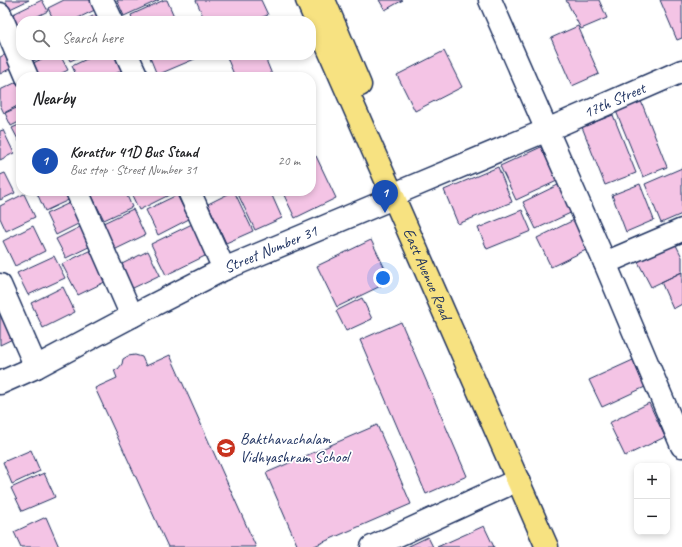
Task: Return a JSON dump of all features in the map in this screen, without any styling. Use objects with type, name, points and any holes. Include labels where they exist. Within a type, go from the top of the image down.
[{"type":"main road","name":"East Avenue Road","points":[[307,0],[315,16]]},
{"type":"main road","name":"East Avenue Road","points":[[324,0],[398,194],[547,547]]},
{"type":"main road","name":"East Avenue Road","points":[[316,19],[562,547]]},
{"type":"street","points":[[102,0],[110,16]]},
{"type":"street","points":[[490,0],[605,263],[682,446]]},
{"type":"street","points":[[0,14],[16,51]]},
{"type":"street","points":[[20,60],[25,72]]},
{"type":"street","points":[[129,60],[135,72]]},
{"type":"street","name":"17th Street","points":[[547,130],[682,71]]},
{"type":"street","name":"Street Number 31","points":[[0,383],[36,367],[224,269],[547,130]]},
{"type":"street","points":[[79,196],[132,316]]},
{"type":"street","points":[[191,196],[224,269]]},
{"type":"street","points":[[605,263],[682,230]]},
{"type":"street","points":[[0,285],[36,367]]},
{"type":"street","points":[[372,547],[518,480]]},
{"type":"building","points":[[5,0],[29,0],[10,9]]},
{"type":"building","points":[[42,0],[48,11],[38,16],[16,16],[16,27],[14,28],[9,16]]},
{"type":"building","points":[[64,0],[98,0],[101,7],[82,16],[52,16],[48,8]]},
{"type":"building","points":[[117,0],[159,0],[124,16]]},
{"type":"building","points":[[167,0],[174,16],[131,16]]},
{"type":"building","points":[[196,0],[261,0],[268,15],[265,16],[203,16]]},
{"type":"building","points":[[379,0],[403,0],[385,10]]},
{"type":"building","points":[[566,0],[599,0],[607,18],[581,29]]},
{"type":"building","points":[[660,0],[682,0],[682,38],[677,40]]},
{"type":"building","points":[[99,13],[100,16],[93,16]]},
{"type":"building","points":[[578,26],[599,74],[572,86],[551,38]]},
{"type":"building","points":[[444,51],[462,87],[415,111],[397,75]]},
{"type":"building","points":[[6,54],[13,67],[0,74],[0,57]]},
{"type":"building","points":[[28,60],[35,60],[29,63]]},
{"type":"building","points":[[40,60],[63,60],[68,70],[64,72],[32,72],[29,65]]},
{"type":"building","points":[[85,60],[118,60],[123,70],[119,72],[75,72],[72,66]]},
{"type":"building","points":[[151,60],[192,60],[164,72],[156,72]]},
{"type":"building","points":[[228,60],[266,60],[271,72],[233,72]]},
{"type":"building","points":[[16,82],[16,107],[4,113],[0,105],[0,90]]},
{"type":"building","points":[[641,101],[667,167],[643,177],[616,111]]},
{"type":"building","points":[[16,108],[16,124],[11,126],[5,113]]},
{"type":"building","points":[[613,115],[636,173],[605,185],[582,127]]},
{"type":"building","points":[[16,126],[16,136],[12,128]]},
{"type":"building","points":[[3,130],[14,153],[0,160],[0,131]]},
{"type":"building","points":[[541,147],[557,181],[516,200],[500,166]]},
{"type":"building","points":[[316,156],[336,198],[295,218],[284,196],[316,196]]},
{"type":"building","points":[[498,167],[512,202],[458,224],[444,190]]},
{"type":"building","points":[[682,168],[682,214],[661,223],[645,184]]},
{"type":"building","points":[[5,173],[15,193],[0,200],[0,175]]},
{"type":"building","points":[[564,182],[577,210],[536,229],[523,202]]},
{"type":"building","points":[[640,184],[654,220],[626,232],[612,195]]},
{"type":"building","points":[[20,196],[25,196],[35,217],[6,231],[0,218],[0,206]]},
{"type":"building","points":[[38,196],[75,197],[45,211]]},
{"type":"building","points":[[92,196],[127,196],[132,207],[104,220]]},
{"type":"building","points":[[132,196],[167,196],[139,210]]},
{"type":"building","points":[[178,196],[189,219],[158,235],[146,210]]},
{"type":"building","points":[[224,196],[236,196],[253,231],[226,243],[208,204]]},
{"type":"building","points":[[239,196],[272,196],[282,218],[255,230]]},
{"type":"building","points":[[76,200],[86,220],[56,235],[46,214]]},
{"type":"building","points":[[133,209],[145,235],[114,250],[101,224]]},
{"type":"building","points":[[522,210],[531,231],[487,249],[478,228]]},
{"type":"building","points":[[574,220],[588,249],[551,267],[537,238]]},
{"type":"building","points":[[86,224],[95,244],[66,258],[56,239]]},
{"type":"building","points":[[192,224],[207,255],[166,275],[151,244]]},
{"type":"building","points":[[33,226],[45,251],[15,266],[3,241]]},
{"type":"building","points":[[371,240],[391,281],[337,307],[317,266]]},
{"type":"building","points":[[674,241],[682,257],[682,272],[651,287],[637,260]]},
{"type":"building","points":[[95,248],[111,279],[78,295],[62,264]]},
{"type":"building","points":[[148,251],[160,275],[131,289],[120,265]]},
{"type":"building","points":[[54,256],[65,278],[28,295],[17,273]]},
{"type":"building","points":[[682,272],[682,304],[673,309],[661,282]]},
{"type":"building","points":[[63,287],[75,312],[43,328],[31,303]]},
{"type":"building","points":[[0,298],[21,335],[0,345]]},
{"type":"building","points":[[362,298],[372,319],[346,331],[336,311]]},
{"type":"building","points":[[401,322],[467,476],[426,494],[360,340]]},
{"type":"building","points":[[135,355],[142,357],[146,366],[170,355],[256,547],[168,547],[95,388],[117,378],[114,370],[118,369],[122,364],[123,359],[128,356]]},
{"type":"building","points":[[633,360],[645,387],[602,407],[589,380]]},
{"type":"building","points":[[649,403],[665,437],[625,456],[609,423]]},
{"type":"building","points":[[377,425],[411,504],[312,547],[298,547],[266,473]]},
{"type":"building","points":[[31,450],[40,471],[12,484],[3,462]]},
{"type":"building","points":[[44,473],[55,497],[22,511],[11,488]]},
{"type":"building","points":[[46,517],[59,547],[21,547],[14,532]]},
{"type":"building","points":[[484,526],[494,547],[437,547]]},
{"type":"building","points":[[428,537],[433,547],[407,547]]},
{"type":"place","name":"Korattur 41D Bus Stand","points":[[385,213]]},
{"type":"place","name":"Bakthavachalam Vidhyashram School","points":[[226,448]]}]
